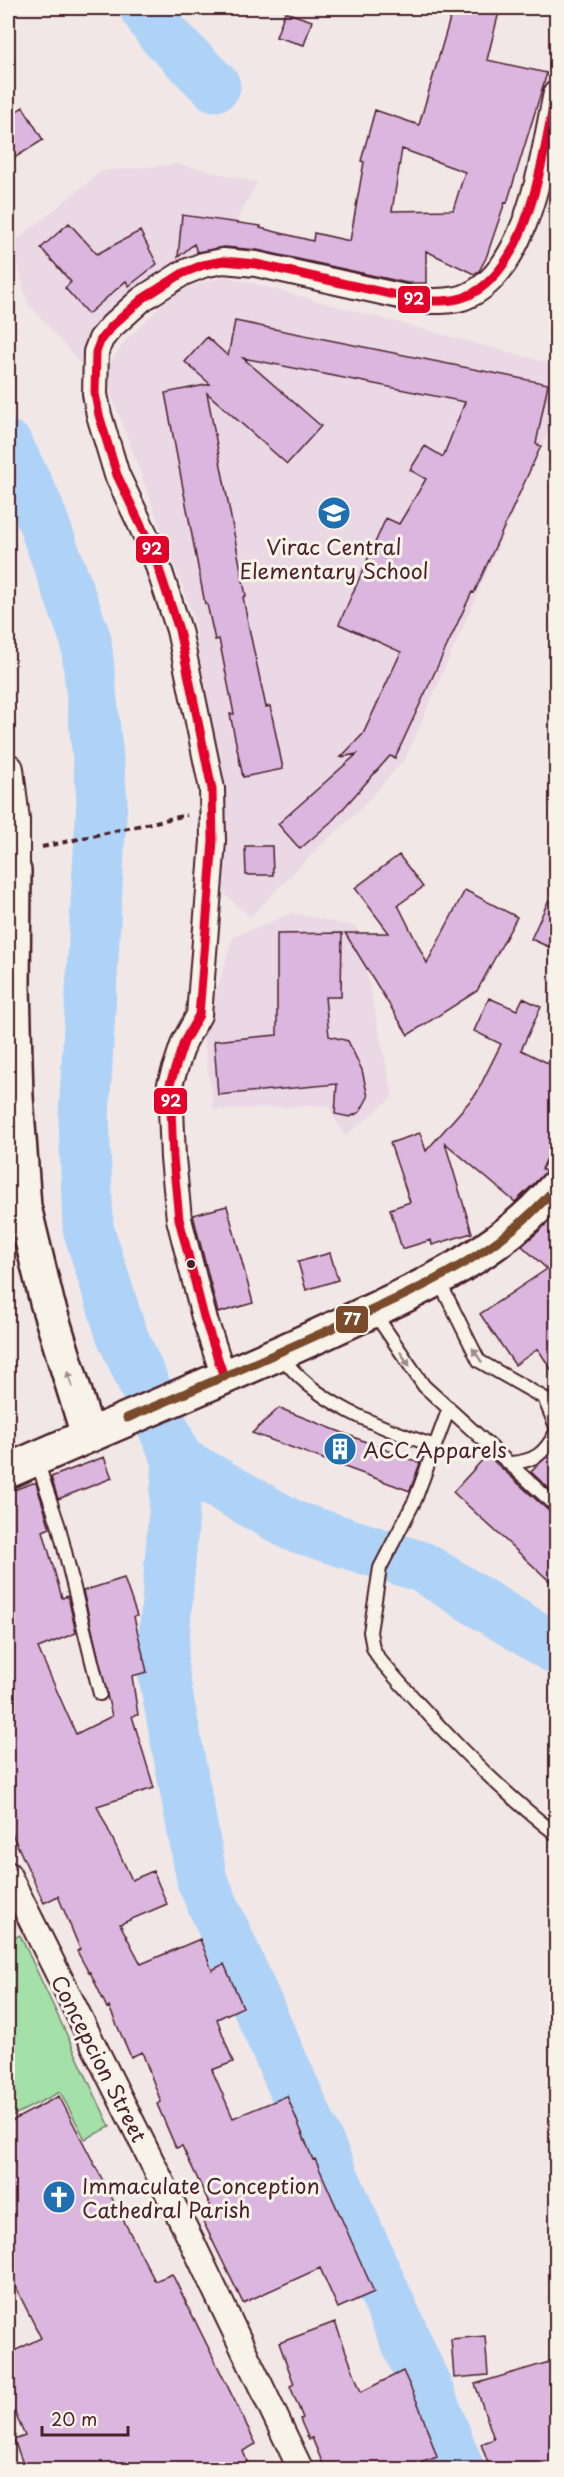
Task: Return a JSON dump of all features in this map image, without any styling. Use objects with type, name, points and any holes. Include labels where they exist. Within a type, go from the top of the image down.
[{"type":"main road","points":[[11,872],[16,1097],[24,1207],[47,1302],[102,1429]]},
{"type":"main road","points":[[22,1465],[280,1353],[437,1278],[481,1254],[514,1230],[556,1187]]},
{"type":"street","points":[[217,1380],[204,1317],[179,1219],[173,1158],[170,1084],[184,1042],[199,1015],[213,841],[212,789],[179,630],[153,551],[117,475],[99,415],[94,394],[96,352],[101,339],[112,326],[142,299],[183,273],[203,265],[223,261],[256,264],[422,301],[442,301],[465,297],[482,288],[510,254],[534,200],[556,93]]},
{"type":"street","points":[[8,769],[14,820],[11,872]]},
{"type":"street","name":"Concepcion Street","points":[[8,1874],[15,1911],[194,2244],[301,2469]]},
{"type":"lane","points":[[437,1278],[479,1361],[544,1398],[556,1426]]},
{"type":"lane","points":[[372,1310],[424,1386],[556,1506]]},
{"type":"lane","points":[[280,1353],[288,1366],[313,1389],[388,1430],[435,1446]]},
{"type":"lane","points":[[449,1408],[415,1500],[380,1569],[370,1632],[373,1648],[379,1659],[432,1720],[513,1800],[556,1834]]},
{"type":"lane","points":[[511,1463],[529,1461],[548,1447],[556,1432]]},
{"type":"lane","points":[[22,1465],[59,1527],[100,1694]]},
{"type":"path","points":[[51,845],[183,816]]},
{"type":"shaded area","points":[[177,164],[257,182],[218,256],[90,334],[80,363],[28,303],[12,244],[102,171]]},
{"type":"shaded area","name":"Virac Central Elementary School","points":[[225,276],[556,365],[556,414],[406,757],[360,810],[313,853],[250,917],[217,887],[226,806],[192,612],[112,396],[108,373],[112,361],[124,342],[160,306],[180,290]]},
{"type":"shaded area","points":[[293,913],[357,927],[393,1097],[345,1136],[327,1105],[214,1110],[203,1037],[233,937]]},
{"type":"green space","points":[[20,1935],[110,2127],[85,2139],[60,2092],[8,2118],[8,1941]]},
{"type":"building","points":[[453,8],[500,8],[487,60],[547,73],[507,203],[505,202],[486,258],[479,271],[474,274],[426,251],[426,283],[407,283],[257,250],[224,247],[197,252],[194,244],[178,257],[182,215],[261,226],[260,228],[313,241],[314,233],[350,241],[364,162],[361,161],[375,110],[419,125]],"holes":[[[402,149],[465,172],[453,210],[392,211]]]},
{"type":"building","points":[[285,12],[312,21],[304,45],[276,37]]},
{"type":"building","points":[[23,107],[43,140],[8,162],[8,117]]},
{"type":"building","points":[[69,223],[97,254],[140,231],[157,264],[129,286],[126,281],[88,314],[65,288],[71,282],[41,248]]},
{"type":"building","points":[[235,321],[548,384],[536,444],[541,446],[395,758],[390,756],[332,821],[300,849],[278,824],[357,754],[341,757],[363,734],[401,652],[339,624],[386,518],[399,524],[426,479],[410,470],[425,446],[443,457],[465,402],[243,358],[321,426],[287,464],[207,393],[246,596],[243,597],[250,633],[266,707],[270,706],[283,769],[243,777],[230,714],[234,714],[219,639],[215,640],[207,604],[205,604],[165,393],[210,384],[185,362],[207,337],[228,356]]},
{"type":"building","points":[[245,846],[272,846],[273,875],[246,875]]},
{"type":"building","points":[[399,855],[423,887],[398,905],[427,963],[465,890],[517,917],[477,991],[408,1035],[345,933],[389,933],[355,888]]},
{"type":"building","points":[[556,884],[556,950],[531,939]]},
{"type":"building","points":[[342,933],[341,997],[325,997],[329,1036],[348,1041],[362,1070],[368,1097],[360,1112],[350,1117],[335,1114],[337,1084],[218,1095],[214,1041],[277,1035],[277,934]]},
{"type":"building","points":[[489,998],[517,1010],[523,998],[541,1007],[521,1050],[556,1067],[556,1139],[542,1169],[546,1172],[515,1202],[445,1143],[472,1233],[432,1245],[431,1240],[402,1249],[390,1209],[410,1202],[390,1143],[420,1133],[426,1151],[476,1094],[501,1044],[474,1031]]},
{"type":"building","points":[[227,1206],[253,1303],[218,1313],[193,1215]]},
{"type":"building","points":[[556,1214],[556,1377],[538,1349],[515,1365],[480,1314],[547,1269],[522,1246]]},
{"type":"building","points":[[330,1253],[338,1280],[306,1290],[298,1262]]},
{"type":"building","name":"ACC Apparels","points":[[279,1408],[420,1463],[410,1491],[252,1433]]},
{"type":"building","points":[[556,1447],[556,1495],[531,1472]]},
{"type":"building","points":[[487,1455],[550,1512],[556,1514],[556,1587],[453,1492]]},
{"type":"building","points":[[104,1457],[112,1478],[58,1499],[51,1477]]},
{"type":"building","points":[[36,1483],[50,1528],[43,1531],[62,1598],[68,1596],[76,1633],[38,1648],[76,1734],[112,1716],[83,1591],[124,1578],[137,1616],[134,1617],[147,1672],[132,1676],[138,1715],[132,1716],[154,1788],[97,1806],[132,1880],[153,1871],[167,1904],[120,1924],[141,1964],[200,1939],[212,1970],[224,1964],[243,2007],[217,2019],[233,2062],[212,2070],[233,2118],[287,2096],[313,2160],[315,2159],[374,2292],[338,2308],[320,2268],[243,2303],[199,2213],[211,2207],[182,2146],[176,2148],[157,2104],[161,2102],[142,2052],[131,2057],[109,2007],[107,2008],[77,1951],[80,1949],[58,1896],[44,1903],[8,1825],[8,1492]]},
{"type":"building","name":"Immaculate Conception Cathedral Parish","points":[[59,2096],[155,2281],[172,2274],[256,2444],[243,2451],[250,2469],[25,2469],[14,2440],[25,2436],[8,2397],[8,2354],[41,2338],[8,2272],[8,2123]]},
{"type":"building","points":[[335,2322],[361,2392],[403,2371],[419,2406],[437,2457],[404,2469],[325,2469],[312,2438],[309,2440],[300,2419],[303,2418],[290,2386],[294,2384],[279,2343]]},
{"type":"building","points":[[485,2336],[488,2375],[454,2378],[451,2339]]},
{"type":"building","points":[[556,2360],[556,2469],[490,2469],[481,2444],[494,2439],[475,2384]]},
{"type":"waterway","points":[[145,8],[161,32],[215,86]]},
{"type":"waterway","points":[[8,446],[37,505],[86,640],[102,799],[84,1116],[88,1228],[121,1333],[178,1461],[293,1526],[422,1567],[556,1649]]},
{"type":"waterway","points":[[178,1461],[162,1665],[202,1880],[429,2393],[459,2470]]},
{"type":"transit line","name":"92","points":[[224,1377],[204,1317],[179,1219],[173,1158],[170,1084],[184,1042],[199,1015],[213,841],[212,789],[179,630],[153,551],[117,475],[99,415],[95,394],[96,352],[101,339],[112,326],[142,299],[183,273],[203,265],[223,261],[256,264],[422,301],[451,300],[467,296],[488,282],[506,261],[519,235],[539,176],[556,93]]},
{"type":"transit line","name":"77","points":[[127,1418],[373,1310],[458,1267],[511,1231],[556,1187]]},
{"type":"place","name":"Virac Central Elementary School","points":[[334,513]]},
{"type":"place","name":"ACC Apparels","points":[[340,1449]]},
{"type":"place","name":"Immaculate Conception Cathedral Parish","points":[[59,2197]]}]
